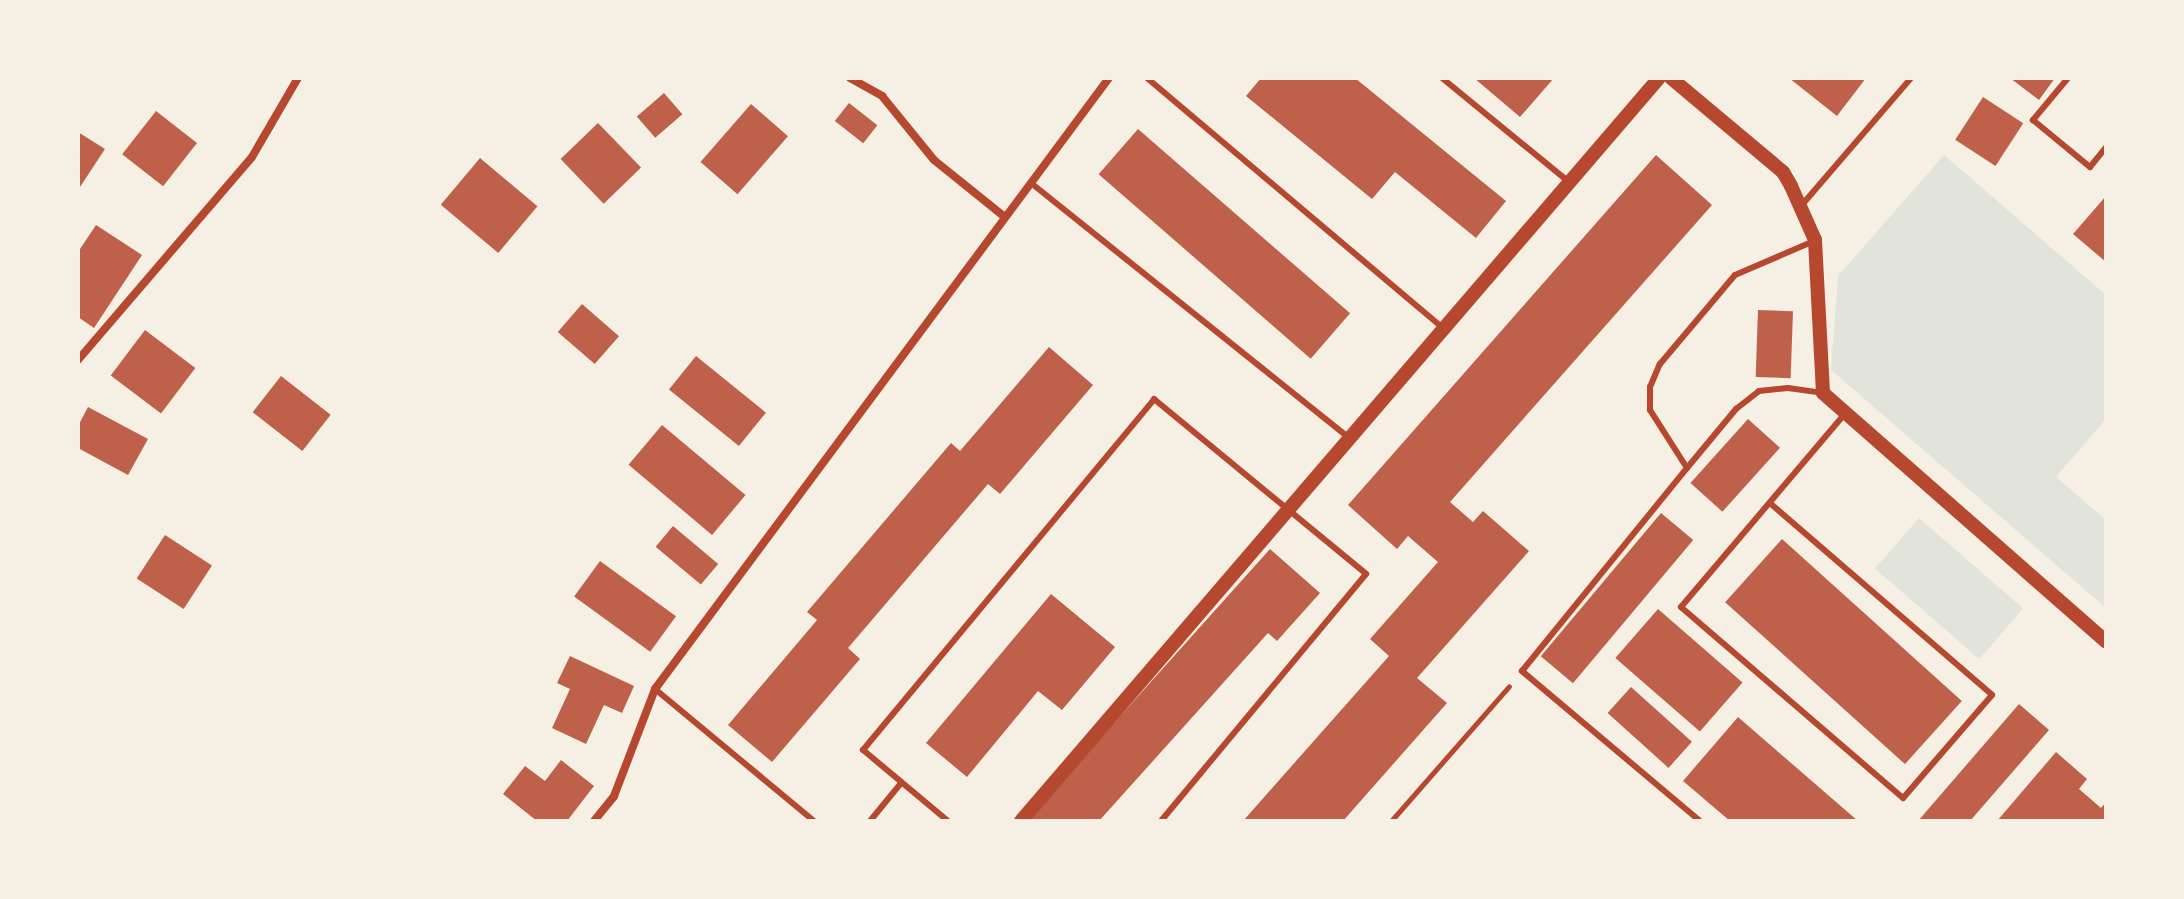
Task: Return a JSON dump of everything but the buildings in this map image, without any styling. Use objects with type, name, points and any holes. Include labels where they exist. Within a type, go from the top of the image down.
[{"type":"street","points":[[78,360],[252,157],[298,78]]},
{"type":"street","points":[[850,78],[882,96],[934,160],[1005,217]]},
{"type":"street","points":[[594,821],[614,796],[655,689],[1109,78]]},
{"type":"street","points":[[1021,821],[1659,78]]},
{"type":"street","points":[[1671,78],[1783,172],[1801,206],[1815,240],[1823,393],[1844,415],[2106,642]]},
{"type":"lane","points":[[1147,78],[1444,329]]},
{"type":"lane","points":[[1442,78],[1569,182]]},
{"type":"lane","points":[[1801,206],[1911,78]]},
{"type":"lane","points":[[2068,78],[2033,120],[2090,167],[2106,147]]},
{"type":"lane","points":[[1031,183],[1350,438]]},
{"type":"lane","points":[[1687,468],[1650,410],[1650,387],[1660,364],[1735,275],[1815,240]]},
{"type":"lane","points":[[1700,821],[1522,671],[1736,409],[1759,391],[1788,388],[1823,393]]},
{"type":"lane","points":[[948,821],[863,750],[1154,399],[1366,574],[1161,821]]},
{"type":"lane","points":[[1771,504],[1992,695],[1903,798],[1681,607],[1844,415]]},
{"type":"lane","points":[[655,689],[814,821]]},
{"type":"lane","points":[[870,821],[901,783]]},
{"type":"path","points":[[1391,821],[1522,671]]},
{"type":"shaded area","points":[[1944,155],[2106,295],[2106,419],[2056,477],[2106,520],[2106,608],[1831,370],[1838,276]]},
{"type":"shaded area","points":[[1919,518],[2023,609],[1979,659],[1875,569]]}]
